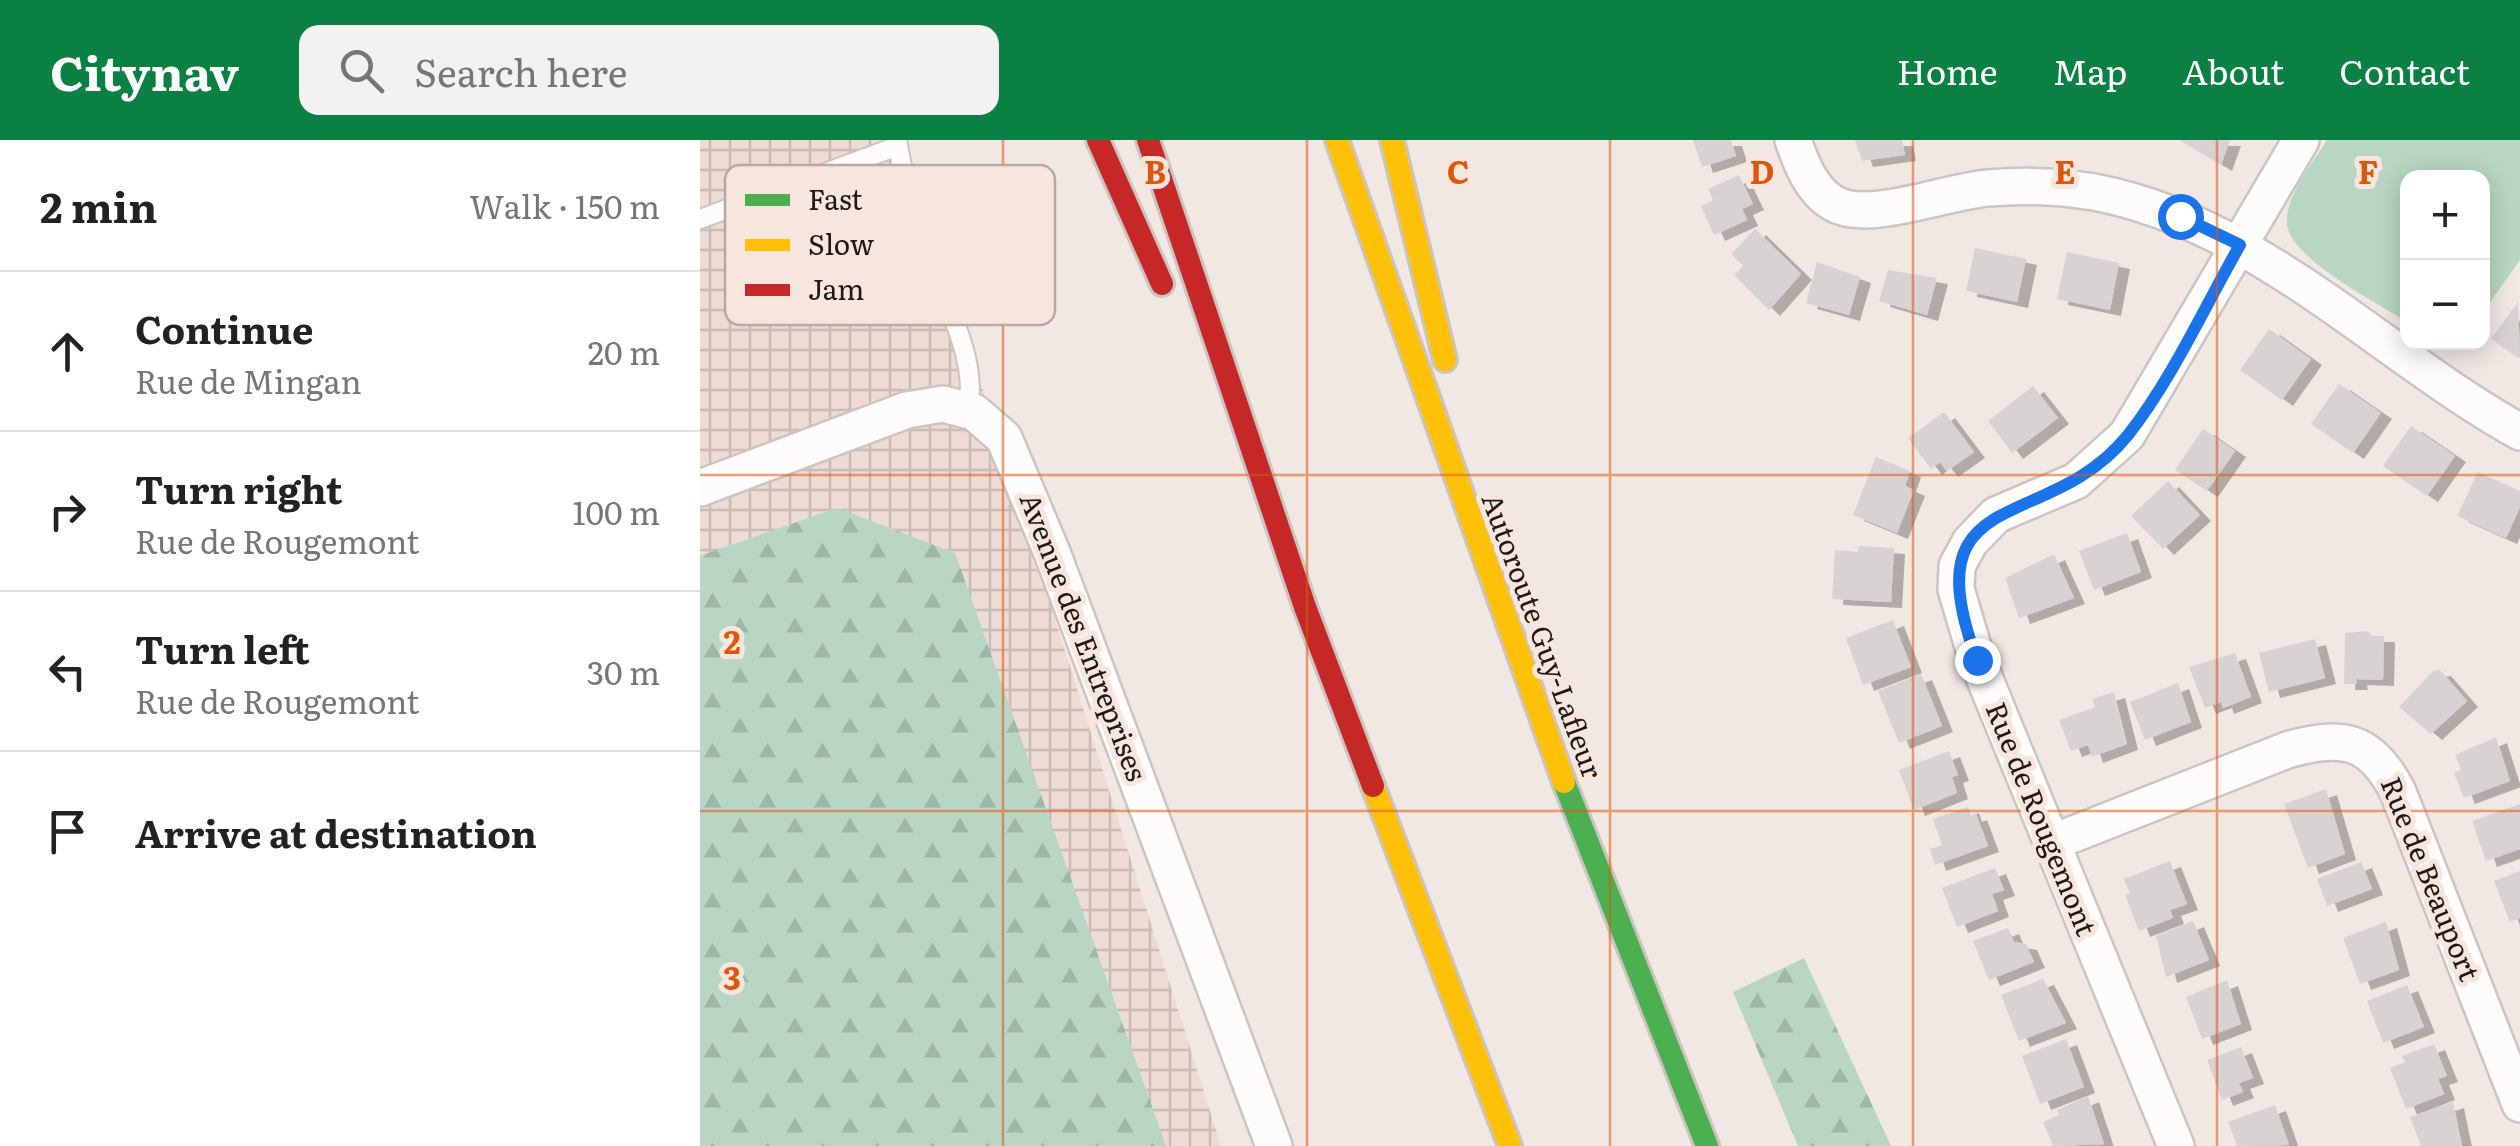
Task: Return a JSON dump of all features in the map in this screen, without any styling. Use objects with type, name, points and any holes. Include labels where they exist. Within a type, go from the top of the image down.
[{"type":"highway","points":[[1098,140],[1170,302]]},
{"type":"highway","points":[[1148,140],[1305,607],[1510,1146]]},
{"type":"highway","name":"Autoroute Guy-Lafleur","points":[[1337,140],[1513,645],[1707,1146]]},
{"type":"highway","points":[[1392,140],[1513,645]]},
{"type":"highway","points":[[1202,374],[1305,607]]},
{"type":"street","points":[[1793,140],[1819,192],[1848,209],[1878,210],[1986,188],[2059,187],[2180,216],[2240,245],[2520,432]]},
{"type":"street","name":"Rue de Rougemont","points":[[2176,1146],[1961,618],[1957,566],[1982,525],[2076,481],[2127,436],[2301,140]]},
{"type":"street","points":[[700,488],[922,406],[943,404],[967,409]]},
{"type":"street","name":"Avenue des Entreprises","points":[[967,409],[996,429],[1015,459],[1274,1146]]},
{"type":"street","name":"Rue de Beauport","points":[[2050,843],[2286,750],[2315,742],[2340,741],[2361,748],[2383,764],[2398,792],[2520,1104]]},
{"type":"lane","points":[[841,165],[898,143]]},
{"type":"lane","points":[[700,219],[725,209]]},
{"type":"lane","points":[[953,325],[969,367],[972,392],[967,409]]},
{"type":"shaded area","points":[[700,140],[904,140],[912,165],[725,165],[725,325],[962,325],[1221,1146],[700,1146]]},
{"type":"green space","points":[[2327,140],[2520,140],[2520,260],[2490,302],[2490,170],[2400,170],[2400,318],[2338,280],[2292,238],[2287,214],[2301,181]]},
{"type":"green space","points":[[837,508],[955,553],[1166,1146],[700,1146],[700,556]]},
{"type":"green space","points":[[1804,958],[1891,1146],[1798,1146],[1733,992]]},
{"type":"building","points":[[1693,140],[1731,140],[1736,156],[1702,167]]},
{"type":"building","points":[[1855,140],[1902,140],[1905,155],[1862,161]]},
{"type":"building","points":[[2179,140],[2230,140],[2221,165]]},
{"type":"building","points":[[1739,175],[1753,204],[1742,209],[1747,220],[1714,235],[1701,206],[1713,200],[1708,189]]},
{"type":"building","points":[[1755,229],[1801,274],[1769,310],[1734,275],[1743,266],[1731,254]]},
{"type":"building","points":[[1975,248],[2026,259],[2017,302],[1966,291]]},
{"type":"building","points":[[2067,252],[2119,263],[2110,310],[2057,299]]},
{"type":"building","points":[[1817,262],[1860,277],[1849,315],[1806,303]]},
{"type":"building","points":[[1888,270],[1937,278],[1927,315],[1879,301]]},
{"type":"building","points":[[2518,302],[2520,355],[2518,358],[2491,339]]},
{"type":"building","points":[[2269,329],[2311,359],[2282,400],[2240,370]]},
{"type":"building","points":[[2339,384],[2381,413],[2353,453],[2311,424]]},
{"type":"building","points":[[2033,386],[2058,418],[2012,453],[1988,421]]},
{"type":"building","points":[[1944,412],[1974,452],[1947,471],[1940,462],[1931,469],[1908,438]]},
{"type":"building","points":[[2411,426],[2455,456],[2427,496],[2383,466]]},
{"type":"building","points":[[2203,429],[2235,451],[2207,491],[2175,470]]},
{"type":"building","points":[[1876,457],[1910,471],[1905,486],[1914,490],[1897,533],[1853,515]]},
{"type":"building","points":[[2478,472],[2520,491],[2520,507],[2506,538],[2457,516]]},
{"type":"building","points":[[2168,481],[2200,515],[2163,549],[2131,516]]},
{"type":"building","points":[[2127,533],[2141,572],[2094,590],[2079,551]]},
{"type":"building","points":[[1859,546],[1894,548],[1891,602],[1832,599],[1835,550],[1858,552]]},
{"type":"building","points":[[2054,554],[2074,598],[2019,618],[2005,578]]},
{"type":"building","points":[[1893,620],[1911,667],[1863,685],[1846,638]]},
{"type":"building","points":[[2368,631],[2372,636],[2384,636],[2383,680],[2356,679],[2357,684],[2344,684],[2345,633]]},
{"type":"building","points":[[2315,639],[2325,678],[2269,692],[2259,653]]},
{"type":"building","points":[[2235,653],[2251,697],[2223,708],[2221,702],[2205,708],[2189,667]]},
{"type":"building","points":[[2440,670],[2467,701],[2431,734],[2399,707],[2433,671]]},
{"type":"building","points":[[1921,674],[1942,726],[1899,743],[1878,691]]},
{"type":"building","points":[[2178,683],[2191,722],[2145,740],[2130,702]]},
{"type":"building","points":[[2114,692],[2127,744],[2092,757],[2088,745],[2071,751],[2059,720],[2095,707],[2092,699]]},
{"type":"building","points":[[2496,737],[2510,781],[2464,798],[2454,773],[2461,770],[2455,755]]},
{"type":"building","points":[[1949,751],[1958,775],[1952,777],[1957,793],[1914,810],[1899,770]]},
{"type":"building","points":[[2326,789],[2345,854],[2308,868],[2284,804]]},
{"type":"building","points":[[2520,804],[2520,849],[2486,861],[2472,821]]},
{"type":"building","points":[[1968,807],[1971,816],[1976,814],[1988,846],[1935,865],[1930,849],[1942,845],[1933,819]]},
{"type":"building","points":[[2170,861],[2187,904],[2170,910],[2173,918],[2139,931],[2125,895],[2130,893],[2124,879]]},
{"type":"building","points":[[2361,862],[2372,889],[2327,906],[2317,879]]},
{"type":"building","points":[[1995,868],[2004,890],[1992,894],[1998,911],[1957,927],[1942,888]]},
{"type":"building","points":[[2520,871],[2520,918],[2510,922],[2494,881]]},
{"type":"building","points":[[2193,921],[2209,960],[2166,977],[2156,936]]},
{"type":"building","points":[[2386,922],[2399,970],[2360,984],[2343,938]]},
{"type":"building","points":[[2008,928],[2014,942],[2026,944],[2034,962],[1989,980],[1973,941]]},
{"type":"building","points":[[2043,979],[2066,1023],[2019,1041],[2001,995]]},
{"type":"building","points":[[2227,980],[2241,1024],[2202,1039],[2186,997]]},
{"type":"building","points":[[2407,985],[2424,1027],[2383,1043],[2367,1001]]},
{"type":"building","points":[[2066,1039],[2084,1087],[2040,1104],[2022,1056]]},
{"type":"building","points":[[2434,1044],[2447,1076],[2438,1079],[2444,1094],[2406,1109],[2390,1068],[2405,1062],[2402,1056]]},
{"type":"building","points":[[2241,1047],[2253,1078],[2239,1083],[2243,1092],[2222,1100],[2207,1060]]},
{"type":"building","points":[[2088,1096],[2104,1144],[2053,1146],[2043,1122],[2059,1115],[2057,1110]]},
{"type":"building","points":[[2453,1102],[2462,1146],[2421,1146],[2410,1117]]},
{"type":"building","points":[[2275,1105],[2289,1145],[2237,1146],[2228,1122]]},
{"type":"traffic: fast","points":[[1564,782],[1707,1146]]},
{"type":"traffic: slow","points":[[1337,140],[1564,782]]},
{"type":"traffic: slow","points":[[1392,140],[1445,360]]},
{"type":"traffic: slow","points":[[1373,786],[1510,1146]]},
{"type":"traffic: jam","points":[[1098,140],[1162,284]]},
{"type":"traffic: jam","points":[[1148,140],[1305,607],[1373,786]]},
{"type":"route","points":[[1977,660],[1961,618],[1956,589],[1957,566],[1970,542],[1982,525],[1996,515],[2076,481],[2105,460],[2127,436],[2240,245],[2180,216]]}]
